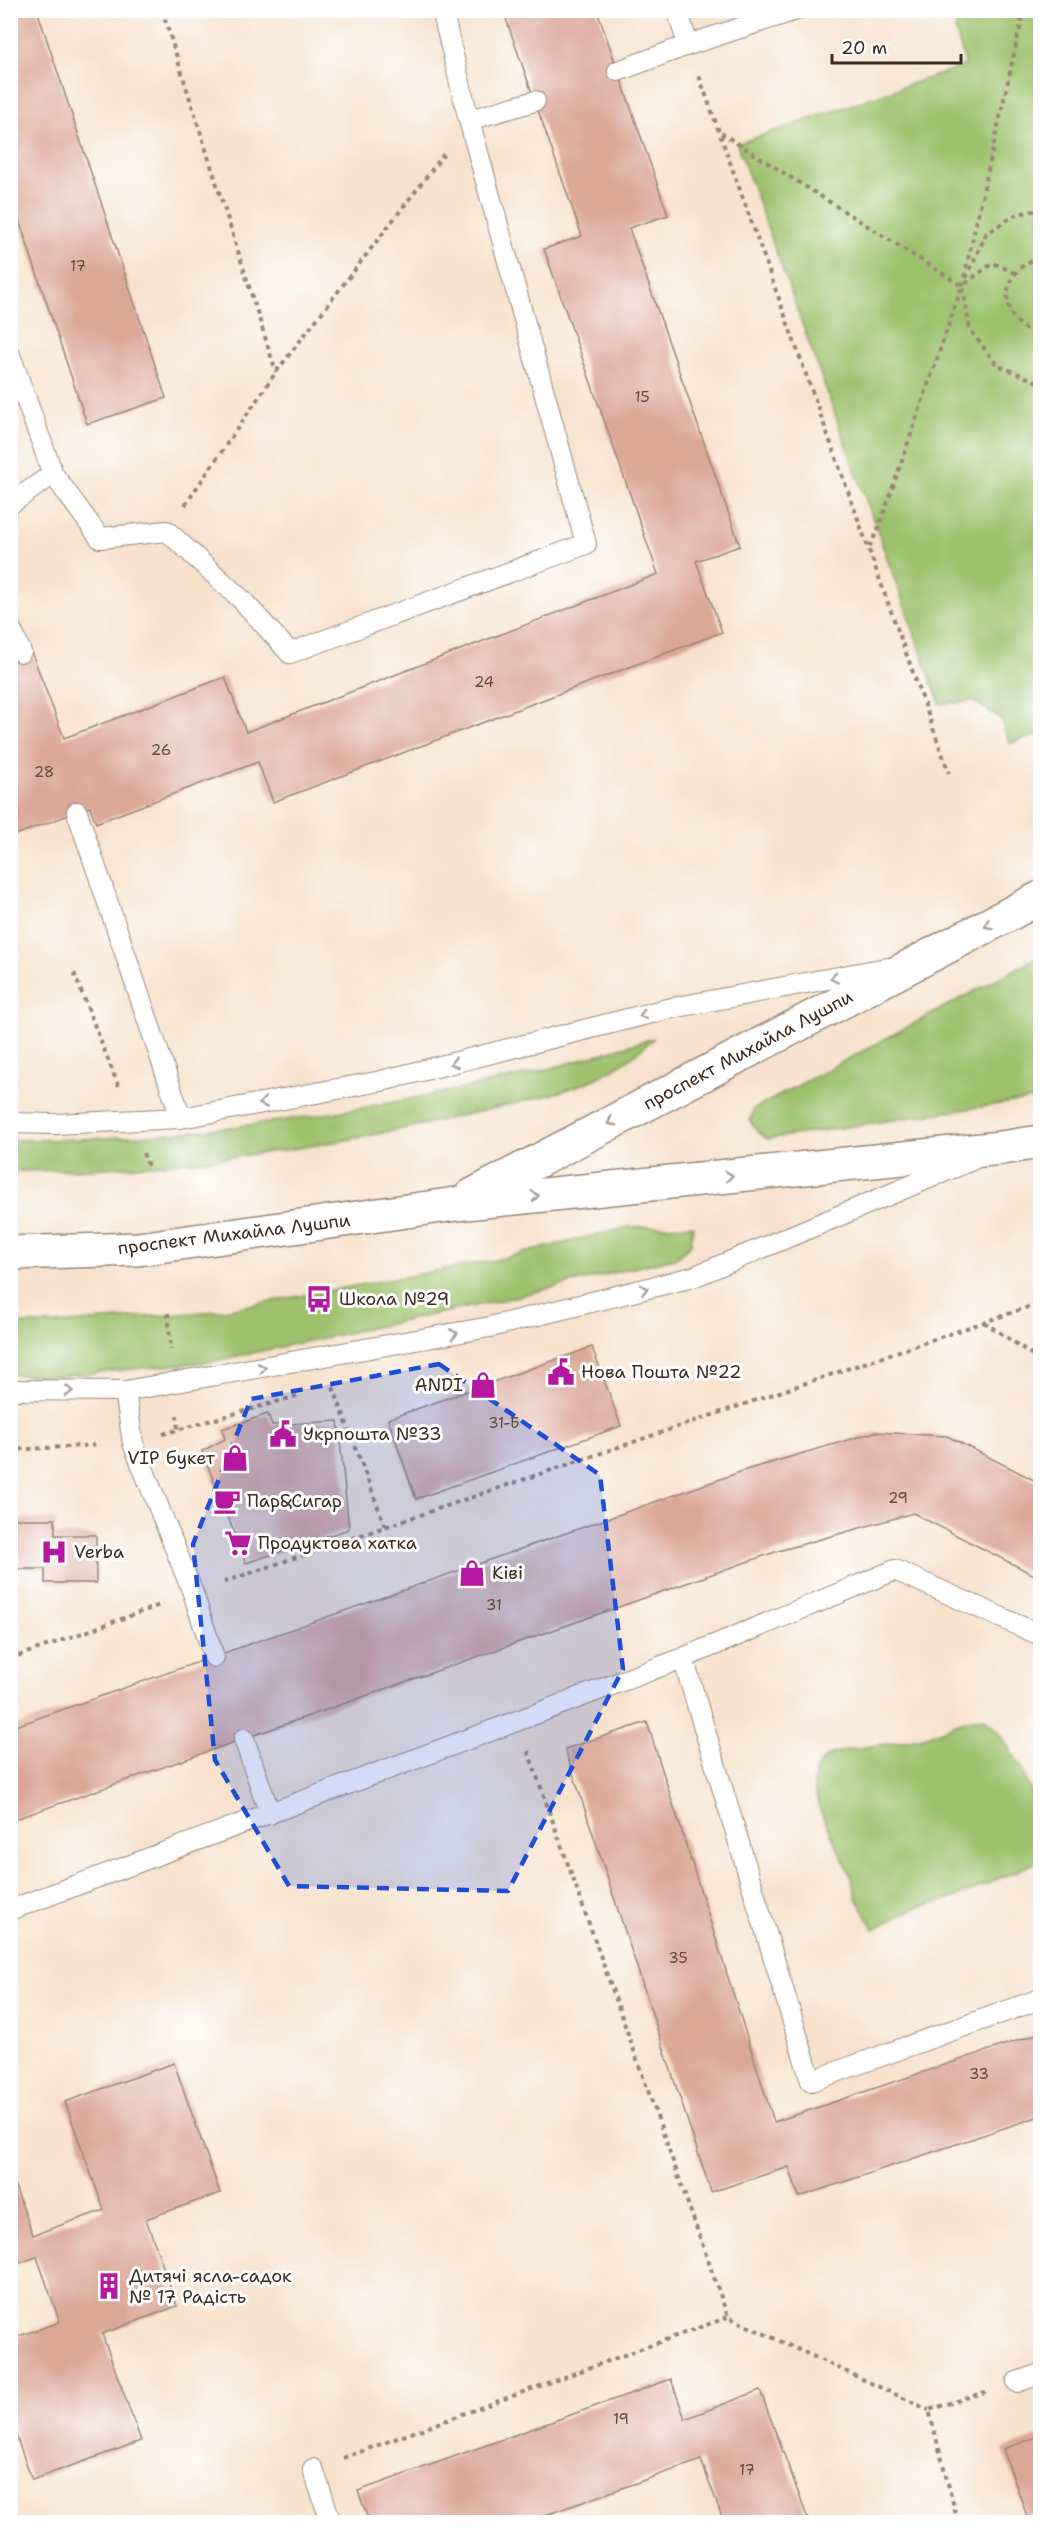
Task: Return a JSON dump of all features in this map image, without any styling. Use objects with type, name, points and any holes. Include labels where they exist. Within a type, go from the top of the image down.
[{"type":"main road","name":"проспект Михайла Лушпи","points":[[456,1204],[912,963],[1041,898]]},
{"type":"main road","name":"проспект Михайла Лушпи","points":[[10,1253],[138,1249],[456,1204],[1041,1142]]},
{"type":"lane","points":[[10,355],[53,474],[100,538],[167,531],[242,600],[290,653],[586,544],[469,120],[442,10]]},
{"type":"lane","points":[[677,10],[688,45]]},
{"type":"lane","points":[[618,71],[688,45],[796,10]]},
{"type":"lane","points":[[469,120],[535,101]]},
{"type":"lane","points":[[10,504],[53,474]]},
{"type":"lane","points":[[10,627],[21,652]]},
{"type":"lane","points":[[77,812],[181,1118]]},
{"type":"lane","points":[[10,1123],[132,1122],[181,1118],[381,1081],[667,1009],[912,963]]},
{"type":"lane","points":[[10,1390],[125,1391],[490,1328],[693,1277],[1001,1148]]},
{"type":"lane","points":[[125,1391],[133,1443],[193,1593],[214,1657]]},
{"type":"lane","points":[[10,1910],[683,1658],[895,1570],[1041,1635]]},
{"type":"lane","points":[[683,1658],[811,2081],[1041,1999]]},
{"type":"lane","points":[[244,1739],[270,1814]]},
{"type":"lane","points":[[1017,2382],[1041,2374]]},
{"type":"lane","points":[[313,2469],[331,2523]]},
{"type":"path","points":[[162,10],[276,372]]},
{"type":"path","points":[[868,550],[878,530],[962,286],[1024,10]]},
{"type":"path","points":[[688,45],[949,773]]},
{"type":"path","points":[[167,531],[276,372],[469,120]]},
{"type":"path","points":[[721,133],[962,286]]},
{"type":"path","points":[[1040,382],[997,365],[970,330],[962,286],[987,234],[1017,214],[1041,210]]},
{"type":"path","points":[[1041,258],[1028,261],[1015,273],[1007,289],[1008,307],[1016,322],[1031,333],[1041,334]]},
{"type":"path","points":[[962,286],[993,263],[1015,273]]},
{"type":"path","points":[[74,973],[148,1166]]},
{"type":"path","points":[[10,1659],[386,1526],[1041,1303]]},
{"type":"path","points":[[984,1322],[1041,1360]]},
{"type":"path","points":[[322,1390],[334,1387],[386,1526]]},
{"type":"path","points":[[10,1450],[133,1443],[300,1396]]},
{"type":"path","points":[[517,1721],[728,2317]]},
{"type":"path","points":[[313,2469],[728,2317],[929,2410],[1017,2382]]},
{"type":"path","points":[[929,2410],[958,2523]]},
{"type":"highlighted area","points":[[439,1364],[600,1475],[623,1669],[508,1891],[289,1886],[215,1760],[193,1544],[251,1399]]},
{"type":"green space","points":[[960,11],[1040,11],[1040,734],[1010,743],[1000,718],[973,701],[940,704],[737,144],[966,65],[955,29]]},
{"type":"green space","points":[[1040,956],[1040,1098],[767,1139],[750,1121],[754,1109]]},
{"type":"green space","points":[[654,1038],[619,1066],[581,1085],[535,1099],[359,1138],[243,1156],[185,1162],[69,1170],[11,1171],[11,1140],[143,1135],[276,1121],[341,1111],[407,1100],[537,1072]]},
{"type":"green space","points":[[693,1225],[691,1244],[678,1257],[502,1300],[215,1361],[60,1376],[11,1375],[11,1324],[56,1324],[218,1311],[491,1261],[628,1227]]},
{"type":"green space","points":[[984,1718],[997,1730],[1020,1765],[1040,1814],[1040,1861],[957,1897],[916,1908],[874,1929],[856,1897],[852,1879],[819,1808],[814,1788],[815,1770],[827,1756],[846,1750],[910,1740],[927,1736],[966,1720]]},
{"type":"building","points":[[10,10],[37,10],[166,398],[87,424],[10,193]]},
{"type":"building","points":[[503,10],[597,10],[668,215],[629,228],[740,546],[696,561],[722,632],[273,802],[258,762],[96,823],[90,807],[10,837],[10,656],[30,648],[64,738],[225,677],[246,732],[658,574],[544,249],[582,236]]},
{"type":"building","points":[[592,1347],[621,1426],[416,1499],[388,1419]]},
{"type":"building","points":[[268,1414],[272,1425],[338,1421],[349,1529],[246,1563],[202,1451],[225,1439],[222,1429]]},
{"type":"building","points":[[875,1432],[947,1436],[1040,1483],[1040,1578],[913,1513],[775,1552],[10,1821],[10,1728],[746,1470]]},
{"type":"building","name":"Verba","points":[[13,1519],[55,1519],[55,1535],[96,1535],[96,1583],[45,1583],[45,1569],[13,1569]]},
{"type":"building","points":[[647,1722],[774,2122],[1040,2033],[1040,2116],[799,2197],[789,2167],[711,2192],[565,1749]]},
{"type":"building","name":"Дитячі ясла-садок № 17 Радість","points":[[174,2063],[220,2193],[146,2219],[177,2306],[102,2334],[141,2441],[32,2480],[10,2419],[10,2339],[60,2322],[37,2257],[10,2266],[10,2173],[33,2235],[104,2210],[65,2102]]},
{"type":"building","points":[[671,2379],[685,2419],[760,2390],[809,2522],[724,2522],[701,2460],[526,2522],[369,2522],[358,2491]]},
{"type":"building","points":[[1040,2436],[1040,2522],[1029,2522],[1003,2449]]},
{"type":"place","name":"Школа №29","points":[[319,1299]]},
{"type":"place","name":"Нова Пошта №22","points":[[561,1372]]},
{"type":"place","name":"ANDI","points":[[483,1385]]},
{"type":"place","name":"Укрпошта №33","points":[[283,1434]]},
{"type":"place","name":"VIP букет","points":[[235,1458]]},
{"type":"place","name":"Пар&Сигар","points":[[227,1501]]},
{"type":"place","name":"Продуктова хатка","points":[[238,1543]]},
{"type":"place","name":"Verba","points":[[54,1552]]},
{"type":"place","name":"Ківі","points":[[472,1573]]},
{"type":"place","name":"Дитячі ясла-садок № 17 Радість","points":[[109,2286]]}]
